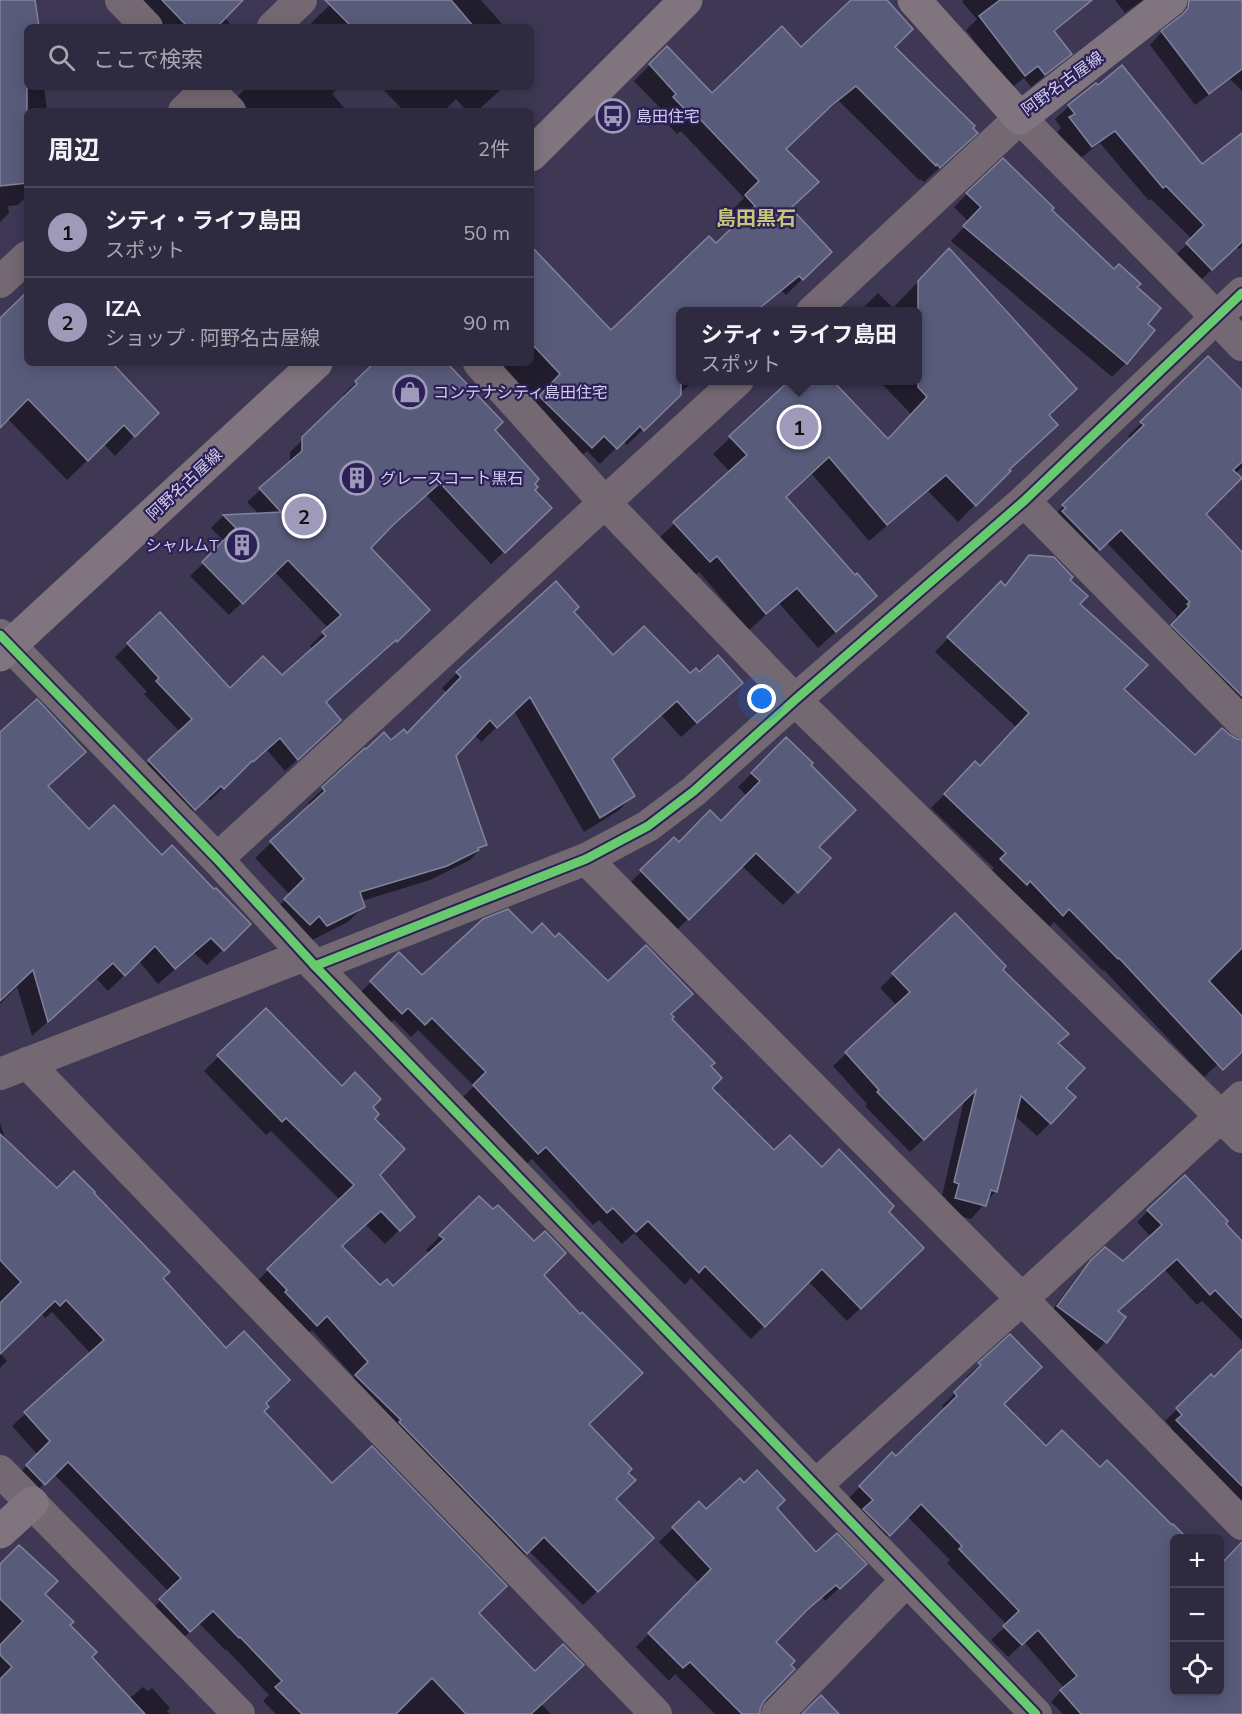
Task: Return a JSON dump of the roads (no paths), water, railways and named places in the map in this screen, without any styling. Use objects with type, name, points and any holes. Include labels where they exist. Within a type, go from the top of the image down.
[{"type":"main road","points":[[534,152],[686,0]]},
{"type":"main road","name":"阿野名古屋線","points":[[914,0],[1020,118],[1171,0]]},
{"type":"main road","name":"阿野名古屋線","points":[[3,645],[313,366]]},
{"type":"main road","points":[[0,1532],[32,1503]]},
{"type":"street","points":[[121,0],[144,24]]},
{"type":"street","points":[[276,24],[301,0]]},
{"type":"street","points":[[186,108],[205,90]]},
{"type":"street","points":[[209,90],[227,108]]},
{"type":"street","points":[[817,307],[1020,118],[1242,345]]},
{"type":"street","points":[[0,282],[24,260]]},
{"type":"street","points":[[656,1714],[13,1068],[586,859],[648,826],[694,791],[1024,501],[1242,293]]},
{"type":"street","points":[[482,366],[606,504],[795,700],[1235,1117],[1022,1299],[816,1485]]},
{"type":"street","points":[[217,859],[734,385]]},
{"type":"street","points":[[1024,501],[1242,722]]},
{"type":"street","points":[[3,645],[217,859],[310,961],[1036,1714]]},
{"type":"street","points":[[586,859],[1242,1524]]},
{"type":"street","points":[[0,1471],[239,1714]]},
{"type":"street","points":[[777,1714],[906,1581]]},
{"type":"place","name":"島田住宅","points":[[613,116]]},
{"type":"place","name":"コンテナシティ島田住宅","points":[[410,392]]},
{"type":"place","name":"シティ・ライフ島田","points":[[799,427]]},
{"type":"place","name":"グレースコート黒石","points":[[357,478]]},
{"type":"place","name":"IZA","points":[[304,516]]},
{"type":"place","name":"シャルムT","points":[[242,545]]},
{"type":"district","name":"島田黒石","points":[[756,218]]}]
